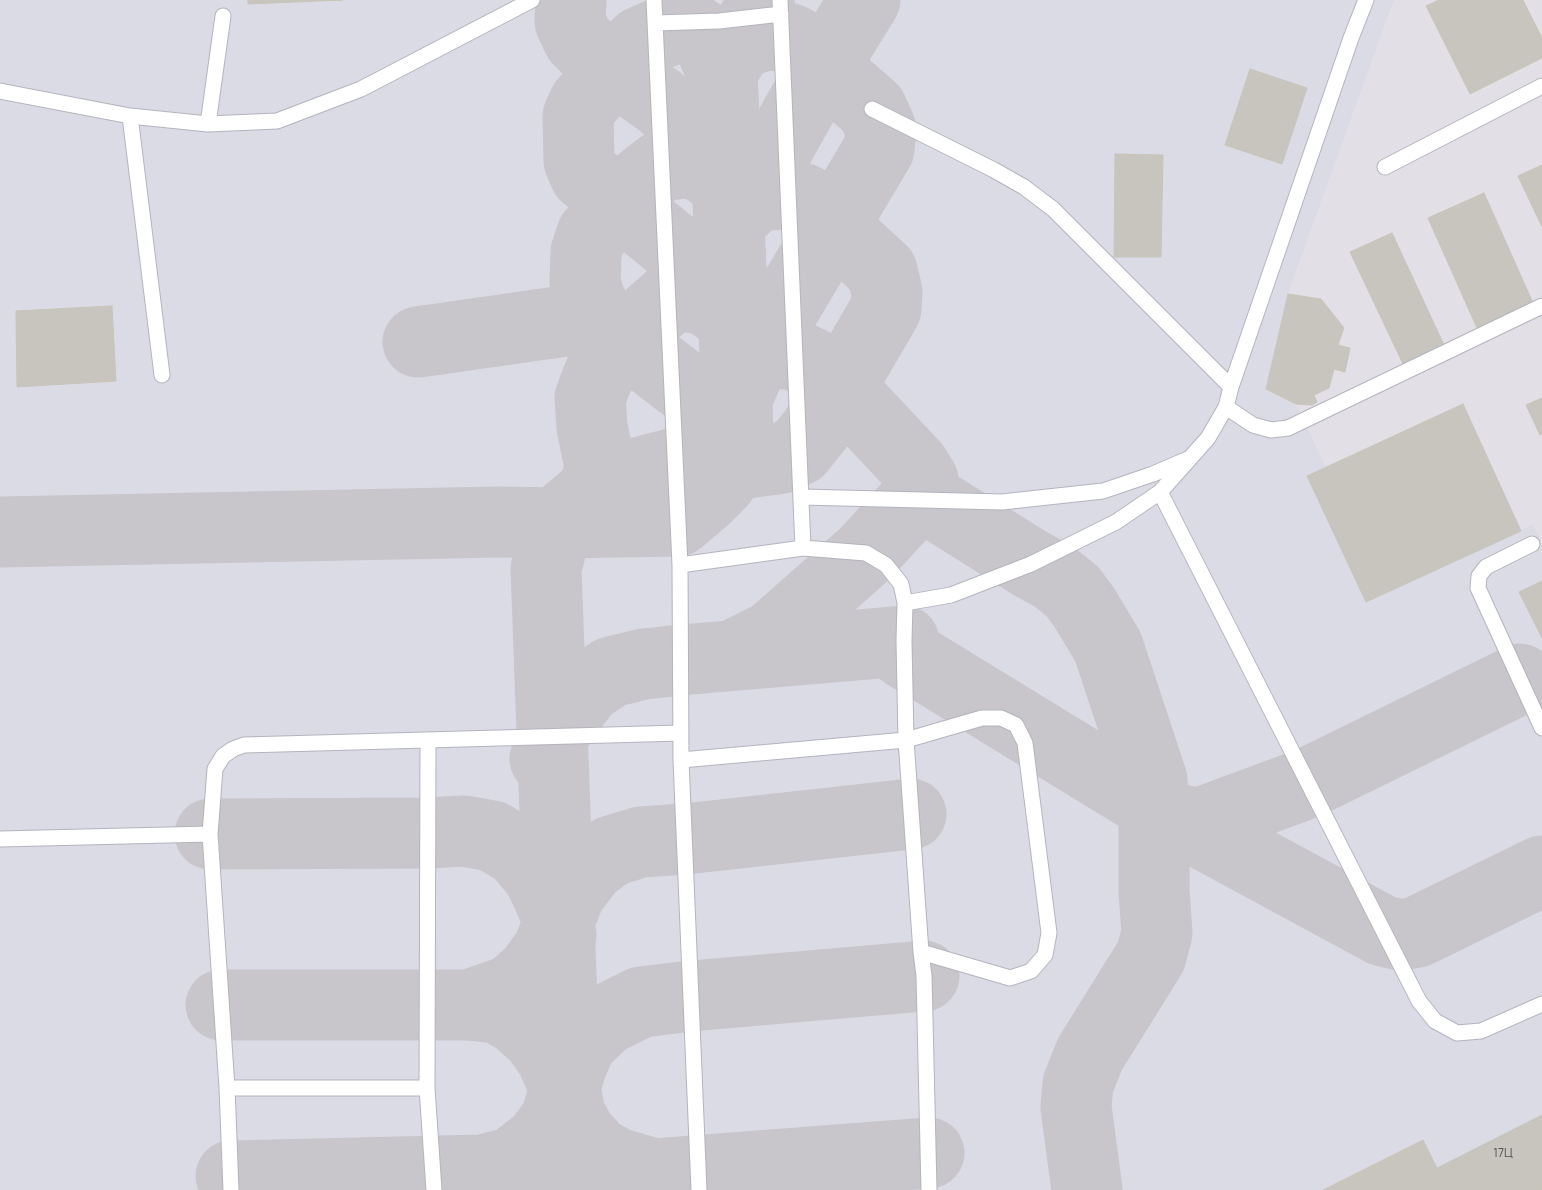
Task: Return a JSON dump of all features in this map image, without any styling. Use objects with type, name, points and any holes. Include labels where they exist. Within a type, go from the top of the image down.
[{"type":"lane","points":[[0,91],[130,116],[208,124],[278,121],[352,93],[532,0]]},
{"type":"lane","points":[[654,0],[680,565],[681,760],[699,1190]]},
{"type":"lane","points":[[905,603],[951,595],[1031,564],[1116,522],[1160,492],[1208,438],[1226,406],[1351,38],[1366,0]]},
{"type":"lane","points":[[656,23],[719,21],[780,7],[803,548]]},
{"type":"lane","points":[[208,124],[223,16]]},
{"type":"lane","points":[[1385,167],[1542,86]]},
{"type":"lane","points":[[872,109],[994,170],[1024,187],[1053,209],[1231,387]]},
{"type":"lane","points":[[130,116],[162,374]]},
{"type":"lane","points":[[1226,406],[1253,425],[1271,430],[1288,428],[1542,306]]},
{"type":"lane","points":[[801,497],[1011,501],[1103,492],[1192,457]]},
{"type":"lane","points":[[1160,492],[1419,1001],[1435,1022],[1457,1033],[1481,1031],[1542,1004]]},
{"type":"lane","points":[[1532,544],[1486,567],[1479,576],[1478,588],[1542,728]]},
{"type":"lane","points":[[680,565],[803,548],[866,553],[886,565],[901,584],[905,603],[906,740],[920,952],[924,976],[929,1190]]},
{"type":"lane","points":[[681,760],[906,740],[982,718],[1001,718],[1016,725],[1025,743],[1049,933],[1045,954],[1032,971],[1010,978],[920,952]]},
{"type":"lane","points":[[231,1190],[227,1088],[210,834],[216,769],[223,756],[233,748],[244,745],[681,733]]},
{"type":"lane","points":[[428,740],[427,1088],[434,1190]]},
{"type":"lane","points":[[0,839],[210,834]]},
{"type":"lane","points":[[227,1088],[427,1088]]},
{"type":"shaded area","points":[[0,0],[1394,0],[1288,294],[1266,389],[1296,404],[1326,467],[1463,404],[1521,530],[1533,524],[1542,543],[1542,1190],[0,1190]]},
{"type":"shaded area","points":[[1394,0],[1542,0],[1542,543],[1533,524],[1521,531],[1463,405],[1326,467],[1296,404],[1266,389],[1288,294]]},
{"type":"building","points":[[248,0],[343,0],[248,4]]},
{"type":"building","points":[[1439,0],[1523,0],[1542,38],[1542,58],[1470,94],[1426,6]]},
{"type":"building","points":[[1250,69],[1307,88],[1282,164],[1225,145]]},
{"type":"building","points":[[1115,154],[1163,155],[1161,257],[1114,257]]},
{"type":"building","points":[[1542,165],[1542,227],[1518,176]]},
{"type":"building","points":[[1484,193],[1533,303],[1477,328],[1428,218]]},
{"type":"building","points":[[1392,233],[1444,345],[1403,364],[1350,252]]},
{"type":"building","points":[[1288,294],[1321,299],[1344,328],[1338,345],[1350,348],[1345,372],[1334,369],[1329,388],[1314,395],[1317,402],[1312,405],[1296,404],[1266,389]]},
{"type":"building","points":[[112,306],[116,381],[17,387],[16,311]]},
{"type":"building","points":[[1542,398],[1542,434],[1540,435],[1526,405]]},
{"type":"building","points":[[1463,404],[1521,531],[1366,602],[1307,476]]},
{"type":"building","points":[[1542,581],[1542,638],[1519,592]]},
{"type":"building","points":[[1542,1115],[1542,1190],[1323,1190],[1423,1140],[1437,1168]]},
{"type":"taxiway","points":[[571,0],[570,22],[578,39],[594,55],[658,100],[704,138],[719,158],[727,187],[708,170],[689,162],[661,166],[643,180],[622,205],[592,234],[586,252],[585,281],[590,301],[600,316],[627,342],[727,419]]},
{"type":"taxiway","points":[[744,208],[824,66],[865,0]]},
{"type":"taxiway","points":[[0,532],[498,522],[678,521],[721,482],[733,465],[738,450],[722,73],[760,9]]},
{"type":"taxiway","points":[[591,493],[599,476],[599,461],[592,427],[590,398],[599,374],[652,314],[668,300],[682,296],[703,299],[719,309],[733,324],[726,302],[718,285],[712,278],[585,175],[579,161],[578,116],[584,103],[640,42],[680,27],[696,31],[708,40],[722,73],[720,50]]},
{"type":"taxiway","points":[[569,1190],[546,569],[554,536],[567,513],[591,493],[614,479],[675,463],[707,448],[723,431],[754,359],[879,149],[881,129],[872,109],[793,40],[782,36],[766,35],[752,39],[735,49]]},
{"type":"taxiway","points":[[733,465],[782,458],[799,450],[816,429],[886,309],[887,292],[882,271],[804,199],[788,194],[750,198]]},
{"type":"taxiway","points":[[418,342],[600,316]]},
{"type":"taxiway","points":[[734,655],[772,636],[866,553],[919,495],[923,480],[915,467],[818,366],[795,355],[774,353],[754,359]]},
{"type":"taxiway","points":[[929,500],[1053,576],[1072,591],[1108,647],[1152,780],[1154,891],[1157,933],[1151,956],[1090,1054],[1078,1084],[1076,1107],[1087,1190]]},
{"type":"taxiway","points":[[545,759],[552,737],[569,711],[587,688],[611,672],[644,664],[681,660],[904,641]]},
{"type":"taxiway","points":[[904,653],[1178,820],[1200,823],[1308,783],[1520,679]]},
{"type":"taxiway","points":[[561,935],[559,922],[570,893],[590,867],[611,851],[641,842],[685,839],[911,814]]},
{"type":"taxiway","points":[[1178,820],[1383,931],[1401,935],[1417,932],[1542,871]]},
{"type":"taxiway","points":[[210,834],[427,833],[464,831],[492,836],[518,851],[538,875],[559,922],[548,950],[532,972],[512,990],[469,1005]]},
{"type":"taxiway","points":[[655,1174],[617,1163],[597,1152],[580,1133],[570,1114],[565,1088],[571,1067],[581,1043],[605,1020],[641,1002],[924,976]]},
{"type":"taxiway","points":[[221,1005],[469,1005],[497,1008],[517,1019],[538,1038],[551,1057],[565,1088],[556,1119],[539,1142],[513,1162],[482,1170]]},
{"type":"taxiway","points":[[614,1190],[624,1184],[655,1174],[929,1153]]},
{"type":"taxiway","points":[[231,1176],[482,1170],[520,1184]]}]
